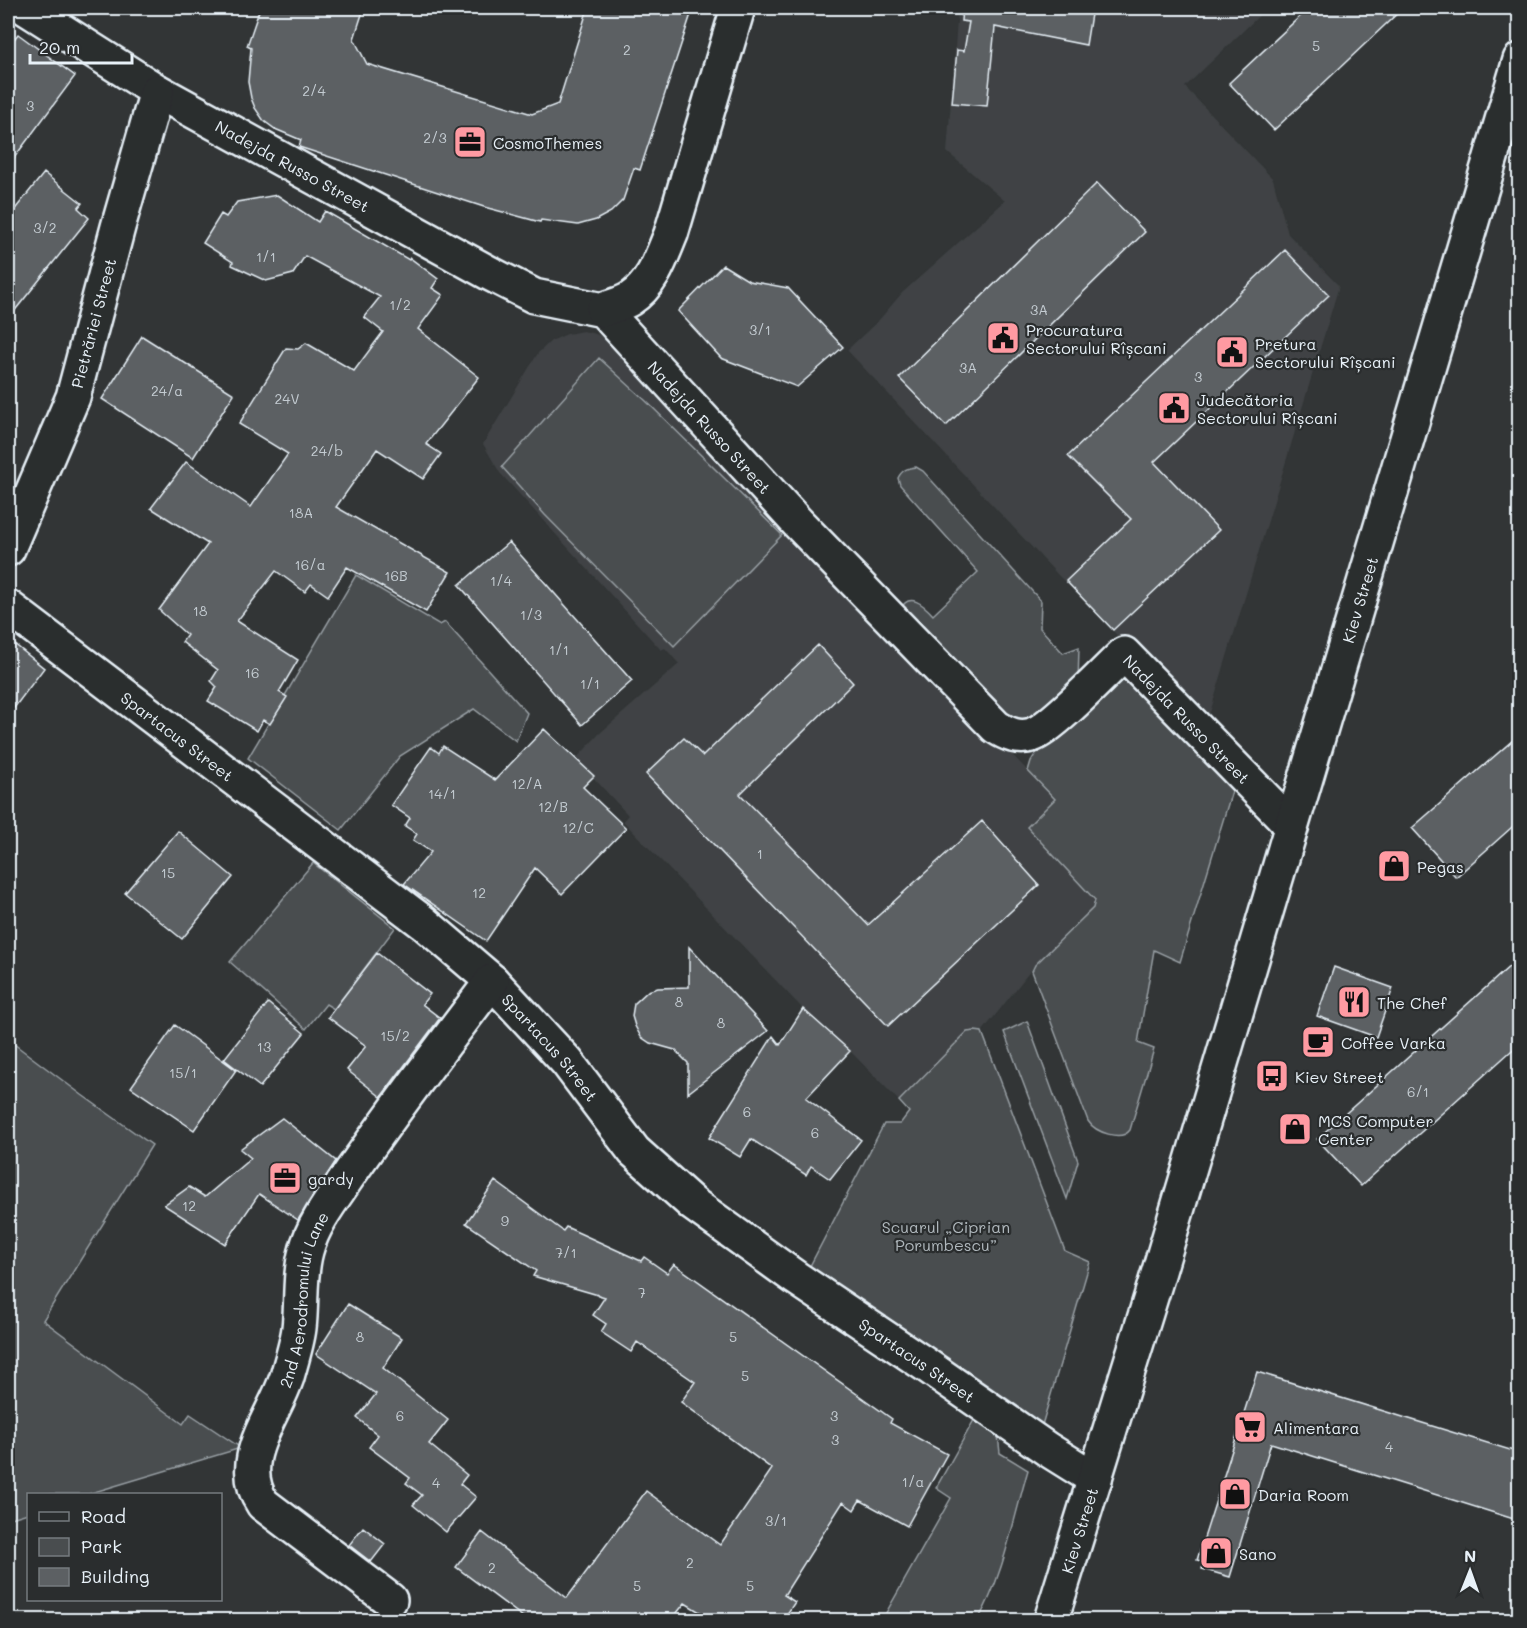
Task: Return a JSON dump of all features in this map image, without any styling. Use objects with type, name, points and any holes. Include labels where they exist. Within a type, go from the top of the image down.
[{"type":"street","name":"Nadejda Russo Street","points":[[26,8],[157,91],[534,296],[603,310],[798,523],[996,727],[1007,734],[1020,736],[1032,735],[1041,730],[1124,654],[1291,825]]},
{"type":"street","points":[[603,310],[629,299],[648,284],[660,261],[671,234],[738,8]]},
{"type":"street","name":"Kiev Street","points":[[1051,1620],[1520,60]]},
{"type":"street","name":"Pietrăriei Street","points":[[8,549],[72,397],[157,91]]},
{"type":"street","name":"Spartacus Street","points":[[8,607],[424,923],[492,981],[567,1062],[634,1151],[693,1204],[796,1278],[1047,1449],[1095,1479]]},
{"type":"street","name":"2nd Aerodromului Lane","points":[[390,1600],[263,1504],[256,1494],[251,1468],[263,1431],[286,1378],[294,1349],[299,1330],[301,1285],[306,1251],[314,1230],[374,1140],[492,981]]},
{"type":"shaded area","points":[[958,8],[1267,8],[1185,87],[1273,179],[1288,234],[1339,286],[1206,726],[1057,574],[847,350],[879,320],[902,293],[1005,201],[947,152]]},
{"type":"shaded area","points":[[583,331],[599,335],[621,350],[1055,799],[1095,905],[1035,965],[982,1032],[967,1032],[899,1101],[850,1051],[803,1009],[623,821],[628,815],[576,759],[599,734],[679,664],[665,648],[661,650],[500,473],[483,444],[538,353],[551,341],[567,334]]},
{"type":"green space","points":[[599,358],[782,535],[674,646],[545,515],[502,467]]},
{"type":"green space","points":[[916,467],[923,471],[1041,601],[1040,628],[1063,653],[1079,647],[1078,683],[1023,731],[900,610],[908,601],[912,601],[921,604],[933,615],[978,572],[900,485],[898,478],[901,473]]},
{"type":"green space","points":[[356,575],[440,625],[445,622],[527,713],[516,741],[474,709],[400,756],[341,830],[248,758]]},
{"type":"green space","points":[[1122,680],[1130,683],[1232,787],[1232,791],[1180,962],[1154,950],[1138,1043],[1154,1049],[1130,1130],[1126,1134],[1115,1135],[1096,1129],[1088,1121],[1032,971],[1035,965],[1093,908],[1095,900],[1027,827],[1055,799],[1028,771],[1042,743],[1112,682]]},
{"type":"green space","points":[[313,863],[395,928],[334,1009],[326,1004],[306,1029],[230,962]]},
{"type":"green space","points":[[1027,1021],[1078,1161],[1067,1199],[1004,1032]]},
{"type":"green space","name":"Scuarul „Ciprian Porumbescu”","points":[[967,1032],[982,1032],[1065,1251],[1090,1262],[1040,1432],[810,1266],[884,1124],[900,1124],[909,1112],[899,1101]]},
{"type":"green space","points":[[10,1041],[152,1145],[43,1320],[183,1424],[190,1414],[241,1448],[91,1493],[27,1493],[27,1513],[8,1519],[8,1044]]},
{"type":"green space","points":[[974,1420],[998,1435],[1000,1453],[1028,1470],[1007,1547],[987,1603],[978,1620],[882,1620],[951,1498],[936,1488]]},
{"type":"building","points":[[260,8],[364,8],[354,39],[367,64],[532,114],[558,104],[588,8],[693,8],[640,170],[634,168],[623,200],[611,212],[596,220],[578,225],[541,220],[540,222],[484,207],[299,147],[301,140],[275,129],[264,121],[251,98],[248,82],[251,48],[247,46]]},
{"type":"building","points":[[962,8],[1092,8],[1086,45],[995,27],[987,106],[952,103],[957,50],[964,51],[969,22],[961,21]]},
{"type":"building","points":[[1309,8],[1403,8],[1274,130],[1229,83]]},
{"type":"building","points":[[18,34],[75,76],[8,166],[8,47]]},
{"type":"building","points":[[44,173],[82,203],[78,208],[89,218],[8,319],[8,218]]},
{"type":"building","points":[[1097,183],[1145,232],[946,426],[899,378]]},
{"type":"building","points":[[277,195],[318,222],[325,211],[409,260],[410,258],[438,279],[432,288],[443,295],[418,329],[479,377],[426,444],[441,454],[423,479],[377,449],[336,507],[450,572],[426,612],[347,567],[328,596],[311,584],[305,592],[276,571],[237,621],[298,660],[279,692],[287,697],[270,724],[263,720],[257,731],[208,701],[217,687],[211,681],[218,670],[182,642],[187,635],[159,610],[208,544],[151,508],[186,462],[251,507],[288,454],[239,424],[286,348],[298,349],[306,343],[354,371],[383,332],[364,317],[380,297],[305,256],[293,274],[266,281],[232,265],[233,262],[203,243],[221,214],[226,217],[237,202]]},
{"type":"building","points":[[1285,250],[1329,295],[1154,462],[1219,530],[1113,630],[1066,581],[1131,519],[1068,456]]},
{"type":"building","points":[[723,265],[749,281],[788,288],[843,347],[797,387],[721,358],[678,311]]},
{"type":"building","points":[[142,336],[234,394],[193,458],[102,399]]},
{"type":"building","points":[[509,542],[632,681],[582,725],[459,585]]},
{"type":"building","points":[[8,639],[44,668],[8,716]]},
{"type":"building","points":[[818,645],[853,683],[740,794],[868,925],[982,821],[1039,885],[888,1026],[646,774],[684,738],[703,756]]},
{"type":"building","points":[[544,729],[594,776],[583,787],[626,828],[562,894],[535,868],[486,941],[404,884],[431,852],[413,840],[417,834],[405,826],[410,818],[391,805],[431,747],[439,753],[443,746],[495,780]]},
{"type":"building","points":[[1520,734],[1520,820],[1456,877],[1412,828]]},
{"type":"building","points":[[178,831],[233,877],[182,939],[125,893]]},
{"type":"building","points":[[689,947],[768,1031],[688,1093],[688,1063],[675,1050],[650,1043],[641,1037],[632,1016],[634,1004],[648,991],[658,988],[689,987]]},
{"type":"building","points":[[377,953],[430,994],[422,1004],[440,1018],[381,1097],[347,1070],[366,1046],[328,1017]]},
{"type":"building","points":[[1520,957],[1520,1043],[1361,1186],[1317,1139]]},
{"type":"building","points":[[1334,967],[1393,988],[1376,1037],[1317,1016]]},
{"type":"building","points":[[268,1003],[304,1033],[260,1087],[224,1059]]},
{"type":"building","points":[[803,1009],[850,1051],[806,1098],[861,1140],[830,1179],[811,1166],[806,1175],[751,1139],[740,1157],[709,1138],[773,1036],[780,1045]]},
{"type":"building","points":[[175,1025],[236,1070],[194,1130],[131,1087]]},
{"type":"building","points":[[282,1118],[336,1161],[298,1220],[259,1194],[225,1244],[164,1205],[189,1187],[205,1197],[251,1158],[240,1149]]},
{"type":"building","points":[[495,1181],[563,1231],[566,1227],[641,1261],[644,1257],[667,1273],[674,1264],[892,1419],[890,1423],[947,1454],[907,1526],[860,1500],[854,1510],[843,1502],[784,1595],[795,1602],[783,1620],[713,1620],[685,1603],[671,1620],[527,1620],[456,1567],[482,1532],[567,1598],[646,1491],[720,1545],[772,1469],[681,1402],[695,1382],[637,1342],[631,1352],[601,1332],[606,1324],[593,1315],[605,1297],[533,1276],[536,1271],[466,1223]]},
{"type":"building","points":[[348,1304],[402,1338],[383,1368],[448,1420],[429,1444],[467,1475],[460,1484],[476,1497],[446,1532],[413,1505],[422,1495],[406,1483],[410,1478],[369,1447],[378,1435],[357,1418],[376,1394],[316,1354]]},
{"type":"building","points":[[1257,1372],[1520,1453],[1520,1521],[1271,1443],[1230,1577],[1202,1569],[1204,1562],[1197,1560]]},
{"type":"building","points":[[363,1527],[385,1544],[371,1562],[349,1545]]},
{"type":"place","name":"CosmoThemes","points":[[470,142]]},
{"type":"place","name":"Procuratura Sectorului Rîșcani","points":[[1003,338]]},
{"type":"place","name":"Pretura Sectorului Rîșcani","points":[[1232,352]]},
{"type":"place","name":"Judecătoria Sectorului Rîșcani","points":[[1174,408]]},
{"type":"place","name":"Pegas","points":[[1394,866]]},
{"type":"place","name":"The Chef","points":[[1354,1002]]},
{"type":"place","name":"Coffee Varka","points":[[1318,1042]]},
{"type":"place","name":"Kiev Street","points":[[1272,1076]]},
{"type":"place","name":"MCS Computer Center","points":[[1295,1129]]},
{"type":"place","name":"gardy","points":[[285,1178]]},
{"type":"place","name":"Alimentara","points":[[1250,1427]]},
{"type":"place","name":"Daria Room","points":[[1235,1494]]},
{"type":"place","name":"Sano","points":[[1216,1553]]}]
